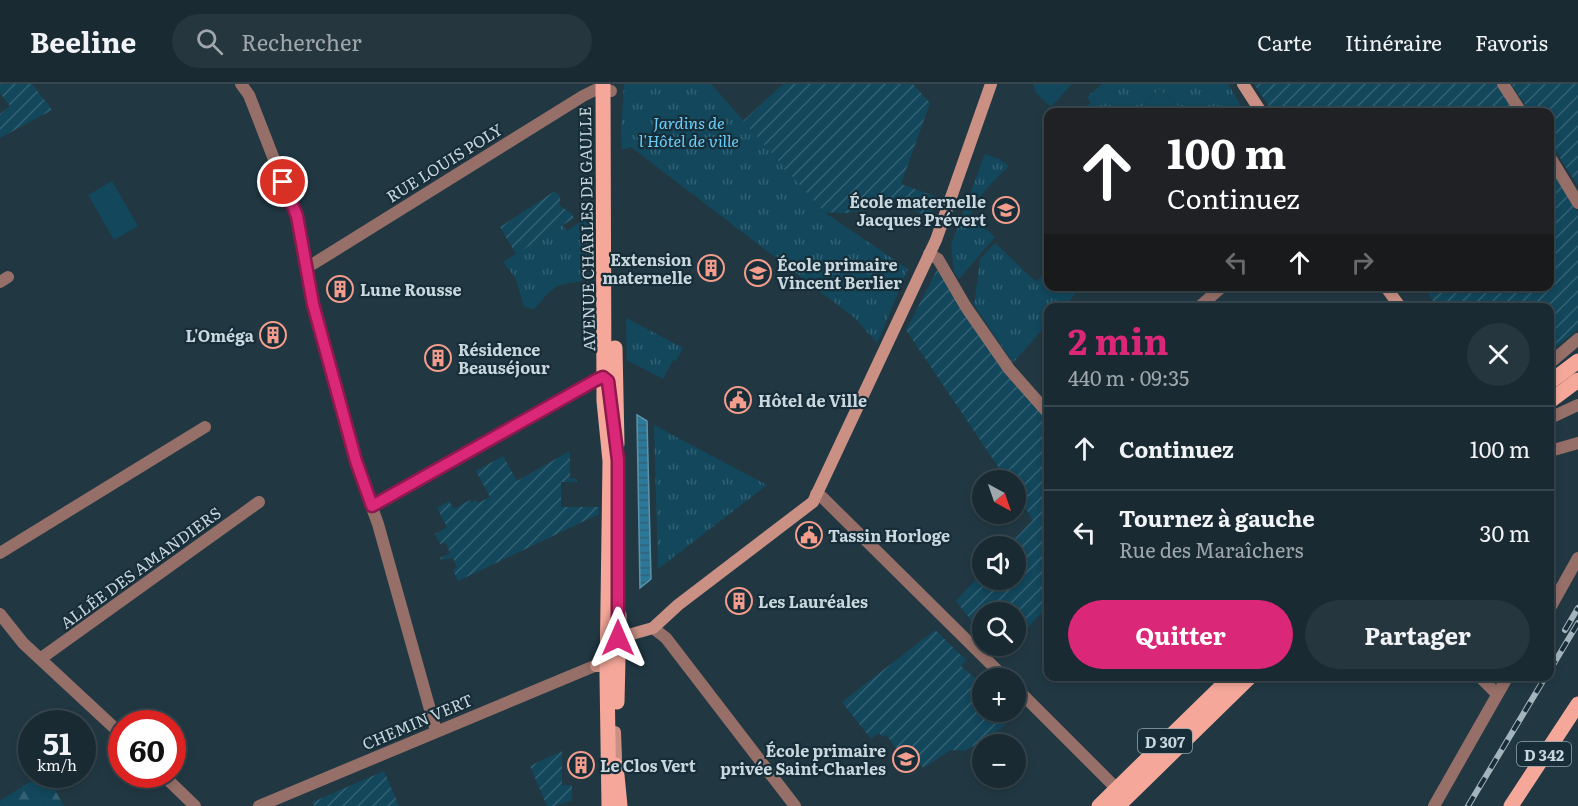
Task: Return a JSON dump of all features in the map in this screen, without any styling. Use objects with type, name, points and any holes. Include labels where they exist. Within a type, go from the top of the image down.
[{"type":"main road","name":"AVENUE CHARLES DE GAULLE","points":[[607,87],[603,119],[599,380],[604,401],[610,461],[609,581],[601,667],[609,806]]},
{"type":"main road","name":"AVENUE CHARLES DE GAULLE","points":[[607,87],[617,447],[616,758],[620,806]]},
{"type":"main road","points":[[1554,379],[1578,361]]},
{"type":"main road","points":[[599,380],[608,381],[617,447]]},
{"type":"main road","points":[[1554,398],[1578,380]]},
{"type":"main road","name":"D 307","points":[[1120,798],[1227,681]]},
{"type":"main road","name":"D 307","points":[[1099,806],[1120,798],[1246,681]]},
{"type":"main road","name":"D 342","points":[[1511,806],[1578,704]]},
{"type":"street","points":[[241,84],[249,95],[297,216],[313,304],[352,450],[372,506],[436,731]]},
{"type":"street","points":[[618,638],[653,628],[678,605],[813,502],[930,254],[991,84]]},
{"type":"street","points":[[1243,84],[1258,108]]},
{"type":"street","points":[[1503,84],[1518,108]]},
{"type":"street","name":"RUE LOUIS POLY","points":[[305,267],[583,96],[607,87]]},
{"type":"street","points":[[1554,164],[1578,202]]},
{"type":"street","points":[[930,254],[938,260],[966,307],[1010,369],[1044,407]]},
{"type":"street","points":[[1204,303],[1217,291]]},
{"type":"street","points":[[1554,360],[1578,339]]},
{"type":"street","points":[[372,506],[599,380]]},
{"type":"street","points":[[1554,416],[1578,405]]},
{"type":"street","points":[[0,553],[205,427]]},
{"type":"street","points":[[1554,450],[1578,442]]},
{"type":"street","points":[[816,494],[822,497],[995,668]]},
{"type":"street","name":"ALLÉE DES AMANDIERS","points":[[40,658],[259,502]]},
{"type":"street","points":[[1554,601],[1578,558]]},
{"type":"street","points":[[601,667],[612,657],[618,638],[613,630],[609,581]]},
{"type":"street","points":[[0,614],[23,643],[108,722]]},
{"type":"street","points":[[653,628],[666,638],[795,806]]},
{"type":"street","points":[[601,667],[611,670],[613,677],[616,758]]},
{"type":"street","name":"CHEMIN VERT","points":[[259,806],[436,731],[601,667]]},
{"type":"street","points":[[1484,681],[1497,694]]},
{"type":"street","points":[[1434,806],[1505,681]]},
{"type":"street","points":[[1026,698],[1104,776],[1120,798]]},
{"type":"street","points":[[176,788],[195,806]]},
{"type":"green space","points":[[0,84],[32,84],[52,110],[0,138],[0,114],[10,106],[0,93]]},
{"type":"green space","name":"Jardins de l'Hôtel de ville","points":[[624,84],[711,84],[824,212],[908,269],[877,343],[856,319],[631,147],[622,150]]},
{"type":"green space","points":[[783,84],[913,84],[930,103],[901,184],[937,197],[930,217],[884,199],[855,212],[824,212],[743,121]]},
{"type":"green space","points":[[1033,84],[1072,84],[1051,107],[1036,93]]},
{"type":"green space","points":[[1102,84],[1228,84],[1242,108],[1180,108],[1159,89],[1142,108],[1085,108],[1091,102],[1087,97]]},
{"type":"green space","points":[[1254,84],[1496,84],[1511,108],[1270,108]]},
{"type":"green space","points":[[1511,84],[1578,84],[1578,186],[1554,148],[1554,108],[1527,108]]},
{"type":"green space","points":[[1159,89],[1180,108],[1142,108]]},
{"type":"green space","points":[[985,154],[1009,166],[982,195],[971,216],[995,237],[959,279],[954,272],[951,244]]},
{"type":"green space","points":[[1554,173],[1578,212],[1578,329],[1554,349],[1554,303],[1434,303],[1427,291],[1554,291]]},
{"type":"green space","points":[[112,181],[138,226],[114,240],[88,195]]},
{"type":"green space","points":[[555,191],[560,197],[560,206],[571,213],[574,218],[516,254],[500,227]]},
{"type":"green space","points":[[591,215],[595,217],[596,226],[591,235],[586,278],[554,288],[534,309],[524,307],[516,279],[503,262],[562,225],[567,231]]},
{"type":"green space","points":[[995,243],[1036,282],[1044,273],[1044,291],[1078,291],[1067,303],[1044,303],[1044,328],[1013,363],[974,305],[980,259]]},
{"type":"green space","points":[[937,270],[1014,380],[1044,414],[1044,610],[1026,629],[1026,602],[972,602],[972,621],[956,601],[972,584],[972,590],[1026,590],[1026,536],[1018,536],[1033,520],[1026,509],[1026,470],[1000,470],[906,330]]},
{"type":"green space","points":[[626,318],[683,348],[676,361],[673,360],[663,379],[627,360]]},
{"type":"green space","points":[[654,425],[767,485],[658,569]]},
{"type":"green space","points":[[570,451],[570,478],[577,479],[577,482],[561,482],[561,507],[599,507],[599,514],[458,581],[453,570],[457,568],[453,558],[441,560],[440,558],[450,553],[445,542],[440,544],[435,534],[447,527],[437,508],[449,501],[454,509],[470,500],[472,503],[476,500],[478,503],[490,497],[476,471],[503,456],[517,481]]},
{"type":"green space","points":[[935,630],[966,660],[961,666],[972,676],[972,722],[1003,722],[1006,725],[992,734],[972,734],[972,747],[965,751],[951,750],[923,768],[921,764],[914,770],[886,735],[883,737],[879,733],[871,739],[842,702]]},
{"type":"green space","points":[[562,751],[562,785],[572,785],[572,800],[555,806],[547,806],[530,766]]},
{"type":"green space","points":[[384,771],[399,806],[314,806],[313,802]]},
{"type":"green space","points":[[20,788],[54,788],[64,806],[0,806],[0,801]]},
{"type":"shaded area","points":[[637,415],[647,421],[651,579],[640,588]]},
{"type":"railway","points":[[1565,630],[1578,608]]},
{"type":"railway","points":[[1554,663],[1578,623]]},
{"type":"railway","points":[[1468,806],[1543,681]]},
{"type":"place","name":"École maternelle Jacques Prévert","points":[[1006,210]]},
{"type":"place","name":"Extension maternelle","points":[[711,268]]},
{"type":"place","name":"École primaire Vincent Berlier","points":[[758,273]]},
{"type":"place","name":"Lune Rousse","points":[[340,289]]},
{"type":"place","name":"L'Oméga","points":[[273,335]]},
{"type":"place","name":"Résidence Beauséjour","points":[[438,358]]},
{"type":"place","name":"Hôtel de Ville","points":[[738,400]]},
{"type":"place","name":"Tassin Horloge","points":[[809,535]]},
{"type":"place","name":"Les Lauréales","points":[[739,601]]},
{"type":"place","name":"École primaire privée Saint-Charles","points":[[906,759]]},
{"type":"place","name":"Le Clos Vert","points":[[581,765]]},
{"type":"route","points":[[283,182],[297,216],[313,304],[356,461],[372,506],[596,380],[603,377],[608,381],[618,460],[618,638]]}]
